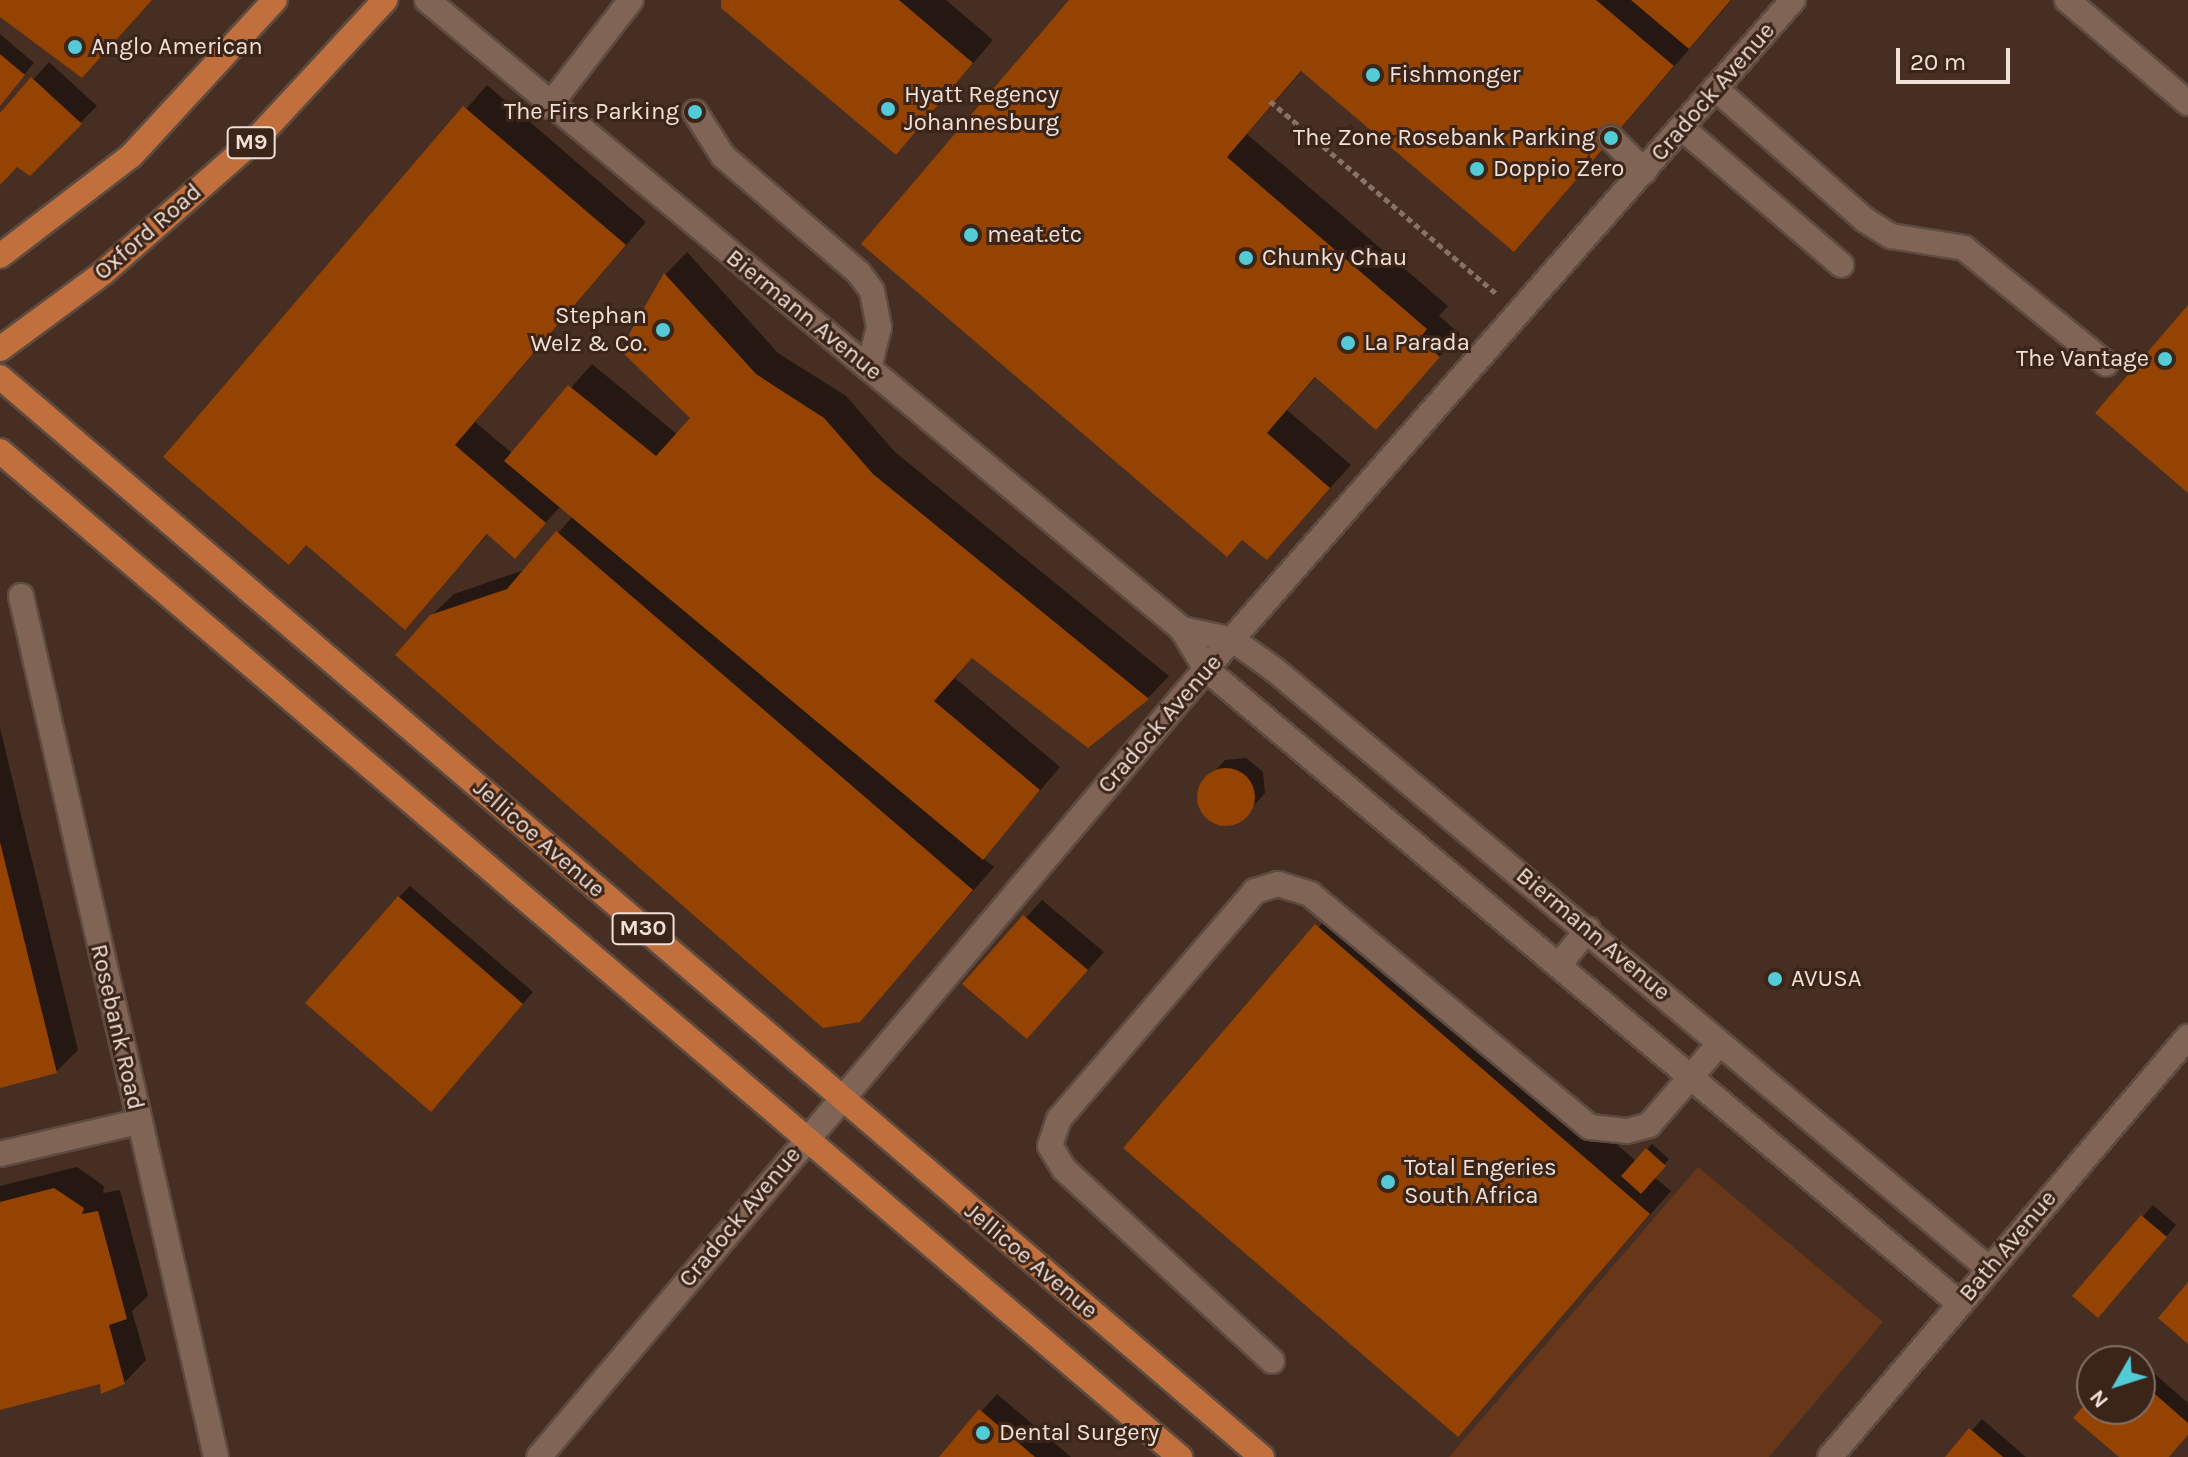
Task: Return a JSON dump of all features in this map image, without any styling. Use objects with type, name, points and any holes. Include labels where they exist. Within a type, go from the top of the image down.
[{"type":"main road","points":[[0,256],[131,156],[275,0]]},
{"type":"main road","name":"Oxford Road","points":[[0,349],[103,273],[261,134],[385,0]]},
{"type":"main road","name":"Jellicoe Avenue","points":[[0,377],[1262,1457]]},
{"type":"main road","name":"M30","points":[[0,451],[1180,1457]]},
{"type":"street","name":"Biermann Avenue","points":[[427,0],[549,106],[1182,629],[1206,669],[1694,1076],[1960,1304]]},
{"type":"street","points":[[549,106],[631,0]]},
{"type":"street","name":"Cradock Avenue","points":[[539,1457],[1206,669],[1793,0]]},
{"type":"street","points":[[2067,0],[2188,103]]},
{"type":"street","points":[[1716,89],[1865,220],[1891,236],[1964,248],[2106,364]]},
{"type":"street","points":[[695,112],[723,156],[859,273],[872,291],[879,327],[869,368]]},
{"type":"street","points":[[1682,128],[1841,265]]},
{"type":"street","points":[[1611,138],[1644,171]]},
{"type":"street","name":"Rosebank Road","points":[[21,596],[216,1457]]},
{"type":"street","name":"Biermann Avenue","points":[[1182,629],[1233,640],[1588,929],[1988,1268]]},
{"type":"street","points":[[1272,1361],[1064,1169],[1050,1146],[1059,1119],[1255,891],[1278,884],[1310,894],[1590,1127],[1627,1131],[1649,1125],[1720,1043]]},
{"type":"street","points":[[1559,965],[1588,929]]},
{"type":"street","name":"Bath Avenue","points":[[1830,1457],[2188,1037]]},
{"type":"street","points":[[0,1154],[138,1122]]},
{"type":"path","points":[[1270,101],[1518,313]]},
{"type":"shaded area","points":[[1698,1167],[1883,1322],[1769,1457],[1449,1457]]},
{"type":"building","name":"Anglo American","points":[[0,0],[152,0],[82,78],[0,17]]},
{"type":"building","name":"Hyatt Regency Johannesburg","points":[[721,0],[899,0],[973,63],[896,155],[721,8]]},
{"type":"building","points":[[1069,0],[1596,0],[1674,66],[1514,252],[1301,71],[1227,157],[1427,329],[1419,339],[1440,357],[1376,430],[1315,377],[1267,433],[1330,488],[1267,560],[1242,540],[1227,557],[861,244]]},
{"type":"building","points":[[1631,0],[1731,0],[1689,49]]},
{"type":"building","points":[[0,54],[25,75],[0,106]]},
{"type":"building","points":[[31,77],[82,124],[30,176],[17,167],[0,185],[0,113]]},
{"type":"building","points":[[463,106],[626,245],[455,445],[546,523],[515,559],[487,534],[405,630],[306,545],[289,565],[163,457]]},
{"type":"building","points":[[664,273],[756,374],[824,418],[873,474],[1149,699],[1088,748],[972,658],[934,701],[1040,790],[983,860],[504,461],[568,385],[656,456],[690,418],[620,350]]},
{"type":"building","name":"The Vantage","points":[[2188,305],[2188,493],[2095,413]]},
{"type":"building","points":[[556,531],[973,890],[860,1022],[823,1028],[395,655],[430,615],[507,589]]},
{"type":"building","points":[[1226,768],[1247,776],[1255,797],[1247,818],[1226,826],[1205,818],[1197,797],[1205,776]]},
{"type":"building","points":[[0,842],[57,1073],[0,1088]]},
{"type":"building","points":[[398,896],[523,1004],[431,1112],[305,1003]]},
{"type":"building","points":[[1023,915],[1088,970],[1027,1039],[962,984]]},
{"type":"building","name":"Total Engeries South Africa","points":[[1315,924],[1650,1214],[1458,1437],[1123,1148]]},
{"type":"building","points":[[1646,1148],[1666,1166],[1641,1194],[1621,1176]]},
{"type":"building","points":[[54,1188],[84,1208],[82,1214],[98,1211],[127,1319],[109,1325],[125,1384],[101,1394],[100,1384],[0,1410],[0,1202]]},
{"type":"building","points":[[2141,1215],[2167,1237],[2098,1318],[2072,1296]]},
{"type":"building","points":[[2188,1282],[2188,1344],[2158,1318]]},
{"type":"building","points":[[2156,1395],[2188,1423],[2188,1435],[2169,1457],[2119,1457],[2081,1425],[2156,1425]]},
{"type":"building","name":"Dental Surgery","points":[[979,1409],[1035,1457],[939,1457]]},
{"type":"building","points":[[1969,1428],[2003,1457],[1945,1457]]},
{"type":"place","name":"Anglo American","points":[[75,47]]},
{"type":"place","name":"Fishmonger","points":[[1373,75]]},
{"type":"place","name":"Hyatt Regency Johannesburg","points":[[888,109]]},
{"type":"place","name":"The Firs Parking","points":[[695,112]]},
{"type":"place","name":"The Zone Rosebank Parking","points":[[1611,138]]},
{"type":"place","name":"Doppio Zero","points":[[1477,169]]},
{"type":"place","name":"meat.etc","points":[[971,235]]},
{"type":"place","name":"Chunky Chau","points":[[1246,258]]},
{"type":"place","name":"Stephan Welz & Co.","points":[[663,330]]},
{"type":"place","name":"La Parada","points":[[1348,343]]},
{"type":"place","name":"The Vantage","points":[[2165,359]]},
{"type":"place","name":"AVUSA","points":[[1775,979]]},
{"type":"place","name":"Total Engeries South Africa","points":[[1388,1182]]},
{"type":"place","name":"Dental Surgery","points":[[983,1433]]}]
